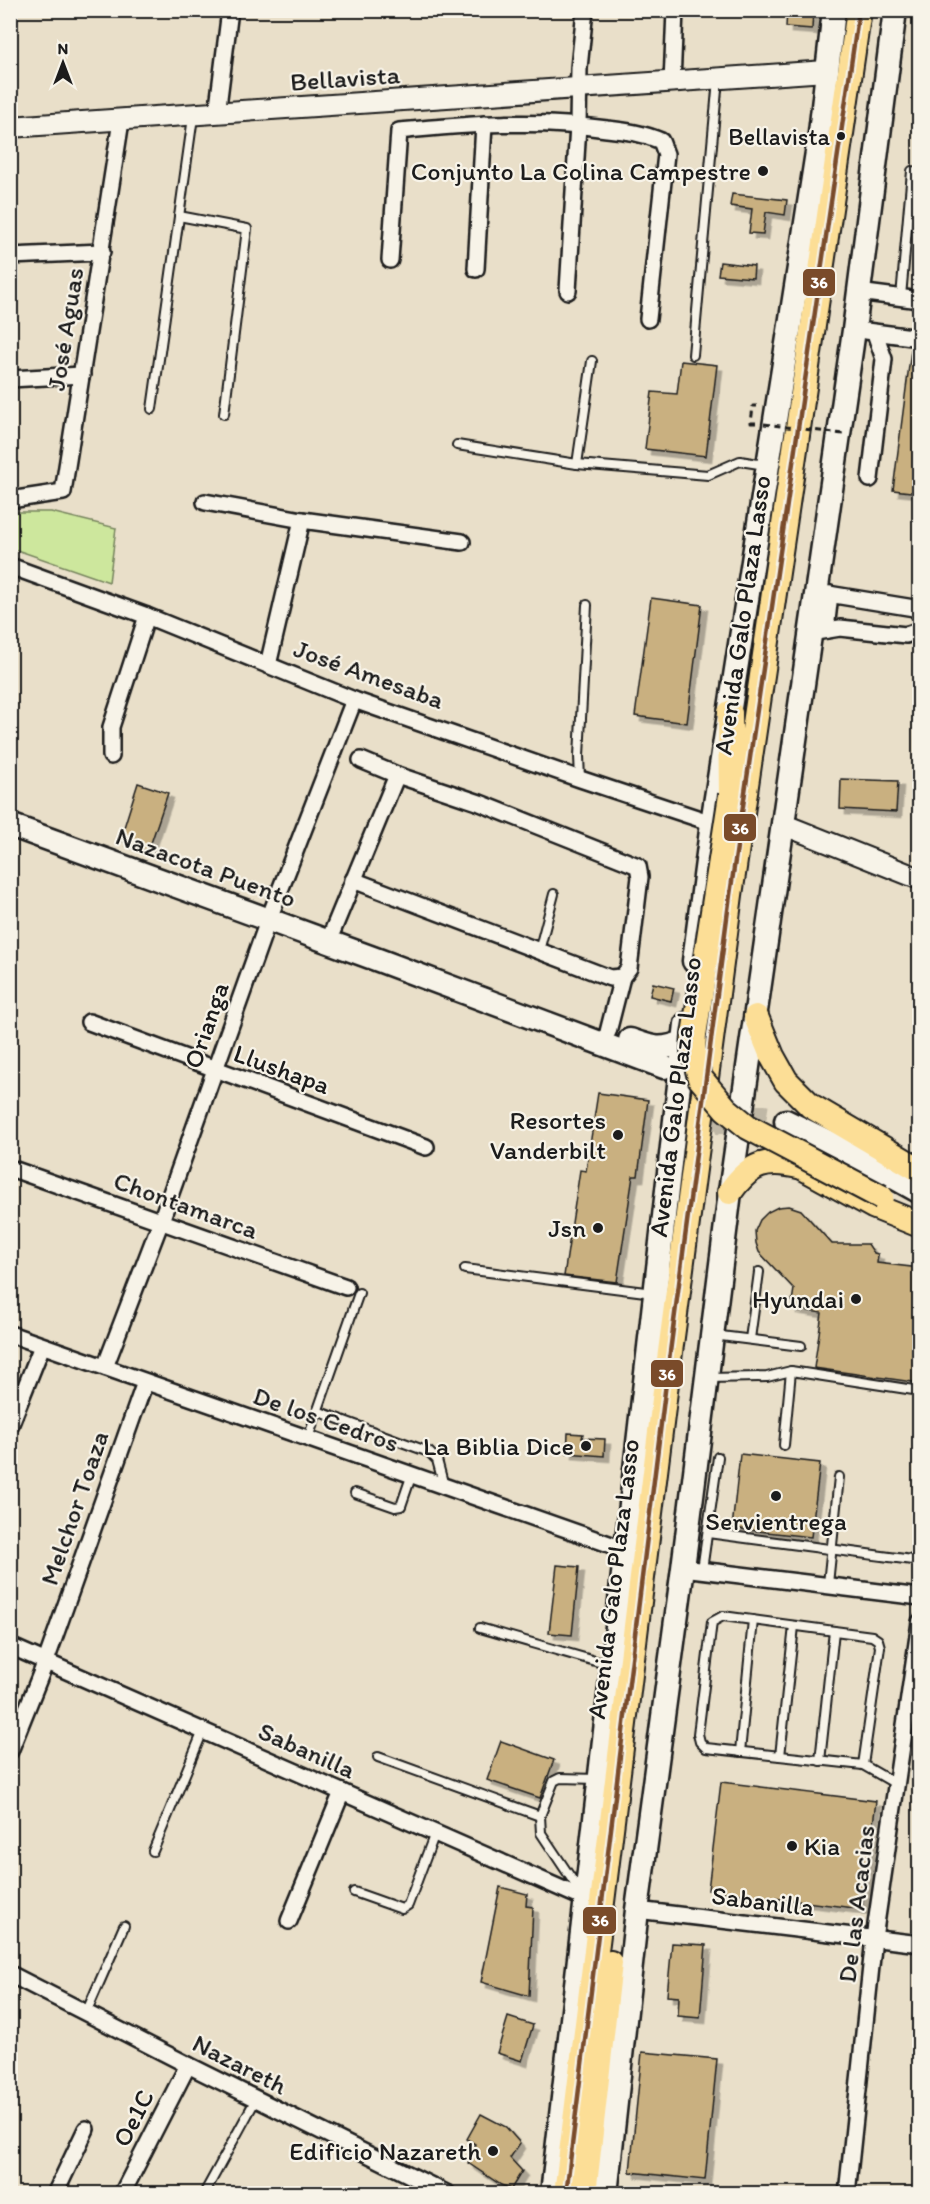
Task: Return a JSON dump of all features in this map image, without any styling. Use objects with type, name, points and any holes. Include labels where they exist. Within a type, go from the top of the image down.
[{"type":"main road","name":"Avenida Galo Plaza Lasso","points":[[552,2193],[675,1099],[712,823],[820,133],[834,10]]},
{"type":"main road","name":"Avenida Galo Plaza Lasso","points":[[566,2193],[667,1375],[729,906],[859,10]]},
{"type":"main road","name":"Avenida Galo Plaza Lasso","points":[[584,2193],[618,1896],[744,892],[820,394],[874,10]]},
{"type":"main road","points":[[606,2193],[637,1910],[692,1569],[706,1378],[730,1192],[782,824],[818,632],[864,332],[858,292],[895,10]]},
{"type":"main road","points":[[730,713],[731,795],[694,1035],[693,1050],[700,1078],[726,1109],[748,1127],[882,1197],[920,1221]]},
{"type":"main road","name":"Nazacota Puento","points":[[10,825],[664,1067]]},
{"type":"main road","points":[[381,961],[417,963],[655,1049],[668,1048],[683,1042]]},
{"type":"main road","name":"Nazacota Puento","points":[[381,961],[410,982],[665,1082],[675,1099]]},
{"type":"main road","points":[[756,1017],[772,1056],[786,1081],[811,1106],[920,1170]]},
{"type":"main road","points":[[786,1121],[841,1148],[920,1192]]},
{"type":"main road","points":[[730,1192],[741,1176],[755,1167],[765,1164],[789,1164],[802,1167],[873,1206],[920,1226]]},
{"type":"main road","points":[[640,1426],[674,1210]]},
{"type":"street","points":[[217,114],[230,10]]},
{"type":"street","points":[[568,291],[585,10]]},
{"type":"street","points":[[672,82],[675,10]]},
{"type":"street","name":"Bellavista","points":[[10,127],[579,90],[826,71]]},
{"type":"street","name":"José Aguas","points":[[10,500],[63,492],[121,121]]},
{"type":"street","points":[[476,268],[484,124]]},
{"type":"street","points":[[390,260],[399,131],[484,124],[578,125],[645,134],[661,141],[666,154],[648,319]]},
{"type":"street","points":[[10,256],[102,252]]},
{"type":"street","points":[[858,292],[920,300]]},
{"type":"street","points":[[864,332],[920,338]]},
{"type":"street","points":[[864,332],[884,359],[870,479]]},
{"type":"street","points":[[10,379],[82,375]]},
{"type":"street","points":[[205,502],[302,520],[462,542]]},
{"type":"street","points":[[268,665],[302,520]]},
{"type":"street","name":"José Amesaba","points":[[10,566],[147,616],[354,700],[712,823]]},
{"type":"street","points":[[823,593],[914,608],[920,612]]},
{"type":"street","points":[[111,756],[111,727],[147,616]]},
{"type":"street","points":[[818,632],[840,628],[906,635],[920,630]]},
{"type":"street","name":"Orianga","points":[[105,1367],[161,1221],[268,921],[354,700]]},
{"type":"street","points":[[361,760],[397,775],[480,803],[638,866],[640,877],[629,968],[622,977],[608,1032]]},
{"type":"street","points":[[328,942],[397,775]]},
{"type":"street","points":[[782,824],[920,879]]},
{"type":"street","points":[[353,880],[610,978],[622,977]]},
{"type":"street","name":"Llushapa","points":[[89,1022],[426,1147]]},
{"type":"street","name":"Chontamarca","points":[[10,1168],[353,1290]]},
{"type":"street","name":"De los Cedros","points":[[10,1334],[626,1550]]},
{"type":"street","points":[[10,1426],[42,1346]]},
{"type":"street","name":"Melchor Toaza","points":[[10,1750],[46,1661],[145,1382]]},
{"type":"street","points":[[692,1569],[920,1597]]},
{"type":"street","name":"De las Acacias","points":[[847,2193],[874,1938],[920,1622]]},
{"type":"street","name":"Sabanilla","points":[[10,1646],[585,1899]]},
{"type":"street","points":[[289,1921],[342,1792]]},
{"type":"street","name":"Sabanilla","points":[[637,1910],[920,1944]]},
{"type":"street","name":"Nazareth","points":[[10,1974],[448,2193]]},
{"type":"street","name":"Oe1C","points":[[122,2193],[188,2065]]},
{"type":"street","name":"Oe1C","points":[[55,2193],[86,2129]]},
{"type":"lane","points":[[693,355],[718,79]]},
{"type":"lane","points":[[152,409],[194,115]]},
{"type":"lane","points":[[901,297],[912,171]]},
{"type":"lane","points":[[179,216],[247,229],[224,414]]},
{"type":"lane","points":[[577,464],[592,361]]},
{"type":"lane","points":[[457,445],[577,464],[708,475],[740,461],[768,466]]},
{"type":"lane","points":[[580,779],[579,756],[587,605]]},
{"type":"lane","points":[[539,951],[554,894]]},
{"type":"lane","points":[[465,1269],[653,1293]]},
{"type":"lane","points":[[750,1339],[759,1272]]},
{"type":"lane","points":[[308,1438],[353,1290]]},
{"type":"lane","points":[[712,1334],[801,1346]]},
{"type":"lane","points":[[706,1378],[767,1377],[791,1371],[920,1391]]},
{"type":"lane","points":[[784,1445],[791,1371]]},
{"type":"lane","points":[[317,1411],[429,1452],[437,1460],[444,1486]]},
{"type":"lane","points":[[692,1569],[708,1533],[718,1457]]},
{"type":"lane","points":[[355,1493],[395,1507],[401,1506],[412,1474]]},
{"type":"lane","points":[[828,1584],[839,1477]]},
{"type":"lane","points":[[708,1533],[920,1561]]},
{"type":"lane","points":[[863,1766],[880,1647],[878,1640],[872,1636],[723,1616],[712,1622],[698,1734],[700,1742],[706,1748],[863,1766],[896,1784]]},
{"type":"lane","points":[[740,1752],[753,1620]]},
{"type":"lane","points":[[780,1756],[794,1626]]},
{"type":"lane","points":[[480,1628],[612,1666]]},
{"type":"lane","points":[[820,1761],[834,1631]]},
{"type":"lane","points":[[153,1851],[203,1730]]},
{"type":"lane","points":[[378,1757],[540,1816]]},
{"type":"lane","points":[[585,1899],[541,1833],[540,1816],[554,1780],[560,1778],[599,1779]]},
{"type":"lane","points":[[354,1892],[402,1909],[408,1905],[435,1833]]},
{"type":"lane","points":[[86,2013],[124,1926]]},
{"type":"lane","points":[[204,2193],[256,2099]]},
{"type":"path","points":[[764,424],[843,434]]},
{"type":"green space","points":[[11,512],[51,512],[116,528],[109,582],[11,548]]},
{"type":"building","points":[[787,10],[813,10],[812,29],[786,27]]},
{"type":"building","points":[[732,194],[787,200],[785,215],[766,212],[763,234],[749,233],[752,209],[730,206]]},
{"type":"building","points":[[720,262],[754,266],[753,278],[718,275]]},
{"type":"building","points":[[911,350],[920,351],[920,493],[893,490]]},
{"type":"building","points":[[681,361],[717,365],[706,456],[645,449],[652,392],[677,394]]},
{"type":"building","points":[[651,598],[702,605],[687,723],[635,716]]},
{"type":"building","points":[[841,779],[898,781],[896,812],[840,809]]},
{"type":"building","points":[[138,783],[168,793],[148,852],[120,840]]},
{"type":"building","points":[[653,983],[674,988],[671,1001],[650,996]]},
{"type":"building","points":[[598,1093],[648,1100],[638,1176],[633,1176],[617,1282],[564,1276],[580,1170],[586,1171]]},
{"type":"building","name":"Hyundai","points":[[789,1206],[801,1210],[832,1244],[868,1244],[874,1253],[878,1254],[877,1263],[920,1268],[920,1383],[814,1368],[822,1313],[791,1308],[794,1289],[759,1252],[756,1243],[755,1231],[760,1220],[768,1212],[778,1207]]},
{"type":"building","name":"La Biblia Dice","points":[[568,1433],[583,1434],[582,1438],[605,1439],[604,1456],[567,1453]]},
{"type":"building","name":"Servientrega","points":[[740,1454],[820,1463],[811,1537],[732,1528]]},
{"type":"building","points":[[557,1565],[579,1567],[572,1635],[549,1633]]},
{"type":"building","points":[[501,1741],[554,1760],[540,1798],[487,1780]]},
{"type":"building","name":"Kia","points":[[721,1782],[876,1801],[862,1909],[708,1890]]},
{"type":"building","points":[[500,1887],[527,1894],[526,1906],[533,1907],[529,1996],[481,1982]]},
{"type":"building","points":[[672,1943],[706,1945],[700,2018],[678,2016],[679,1997],[667,1996]]},
{"type":"building","points":[[508,2017],[533,2025],[522,2061],[497,2053]]},
{"type":"building","points":[[642,2052],[717,2059],[705,2180],[630,2172]]},
{"type":"building","name":"Edificio Nazareth","points":[[481,2114],[506,2127],[520,2143],[510,2158],[522,2171],[511,2189],[468,2163],[475,2144],[467,2139]]},
{"type":"tunnel","points":[[674,1210],[680,1172],[689,1145],[698,1133],[715,1124],[746,1117],[763,1116],[786,1121]]},
{"type":"transit line","name":"36","points":[[566,2194],[667,1375],[730,895],[859,10]]},
{"type":"place","name":"Bellavista","points":[[841,136]]},
{"type":"place","name":"Conjunto La Colina Campestre","points":[[763,171]]},
{"type":"place","name":"Resortes Vanderbilt","points":[[618,1135]]},
{"type":"place","name":"Jsn","points":[[598,1228]]},
{"type":"place","name":"Hyundai","points":[[856,1299]]},
{"type":"place","name":"La Biblia Dice","points":[[586,1446]]},
{"type":"place","name":"Servientrega","points":[[776,1496]]},
{"type":"place","name":"Kia","points":[[792,1846]]},
{"type":"place","name":"Edificio Nazareth","points":[[493,2151]]}]
